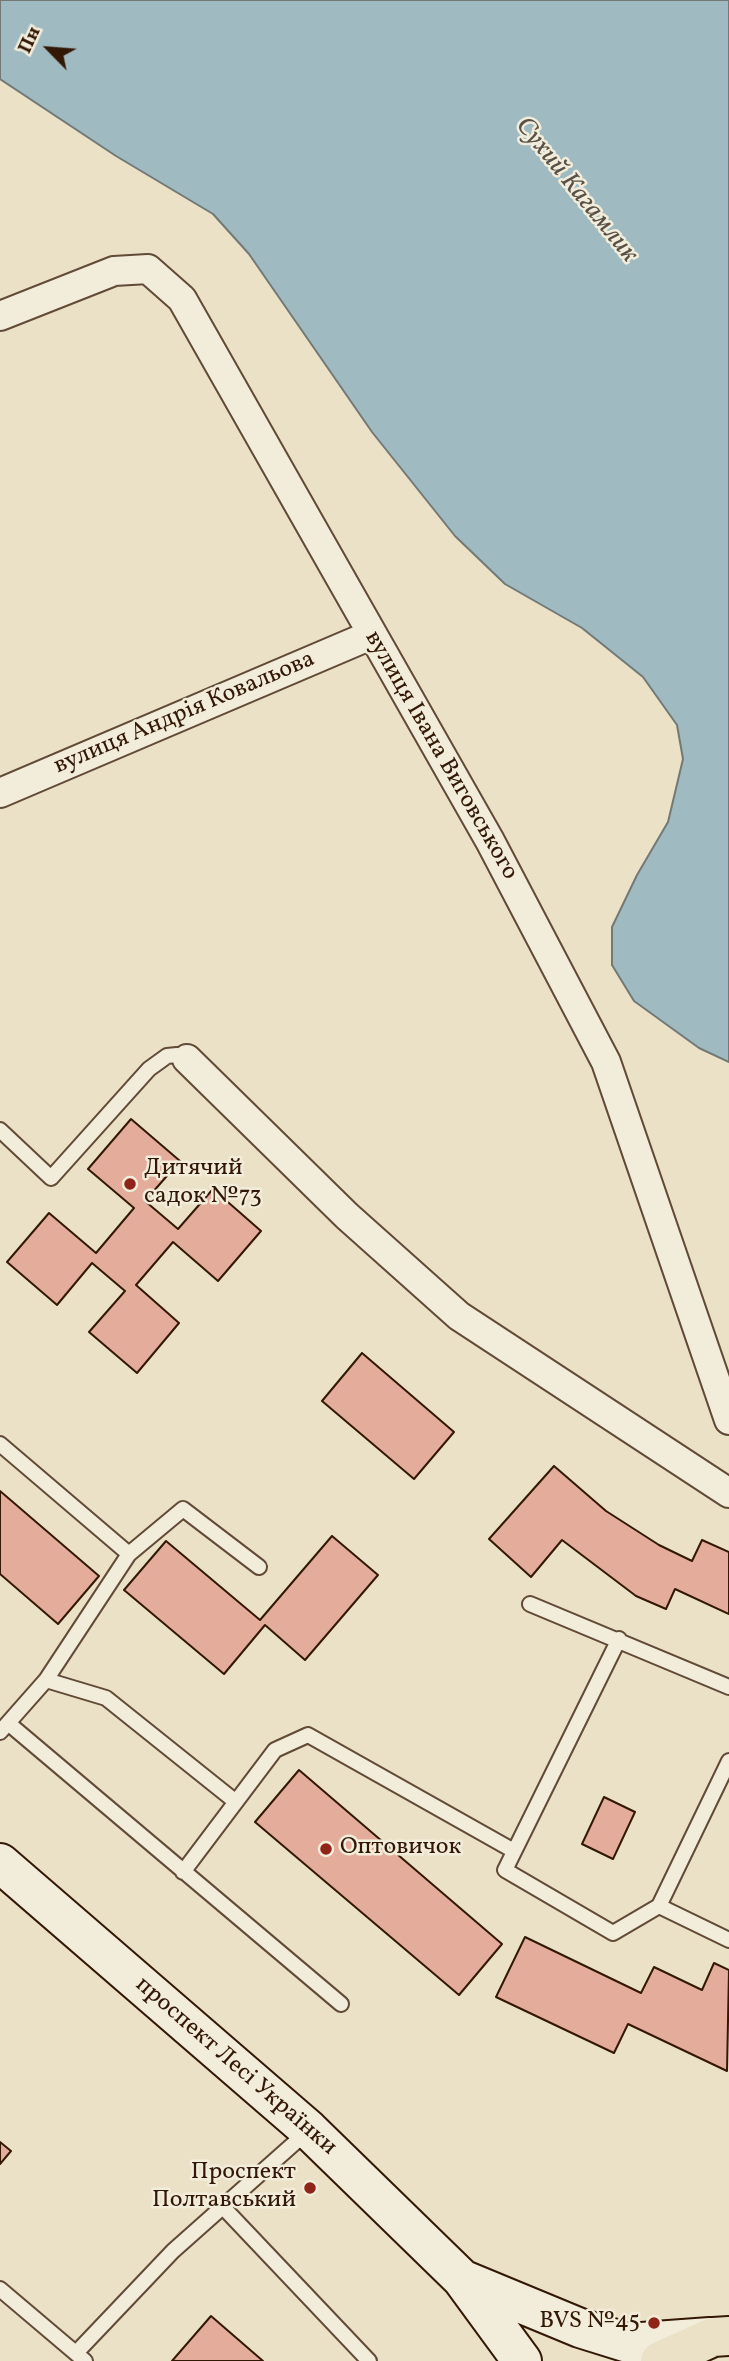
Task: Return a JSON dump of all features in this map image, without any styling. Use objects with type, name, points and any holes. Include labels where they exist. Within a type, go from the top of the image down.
[{"type":"highway","points":[[660,2361],[721,2337]]},
{"type":"street","name":"вулиця Івана Виговського","points":[[0,316],[114,271],[148,269],[182,299],[490,841],[606,1062],[729,1420]]},
{"type":"street","name":"вулиця Андрія Ковальова","points":[[0,793],[371,635]]},
{"type":"street","points":[[187,1059],[347,1216],[458,1316],[729,1493]]},
{"type":"street","name":"проспект Лесі Українки","points":[[0,1863],[309,2130],[462,2279]]},
{"type":"street","points":[[462,2279],[580,2328],[628,2343],[721,2337]]},
{"type":"street","points":[[462,2279],[522,2361]]},
{"type":"lane","points":[[0,1130],[51,1178],[149,1069],[167,1056],[177,1055],[187,1059]]},
{"type":"lane","points":[[0,1444],[129,1554]]},
{"type":"lane","points":[[259,1567],[183,1509],[129,1554],[46,1679],[4,1728],[341,2004]]},
{"type":"lane","points":[[530,1604],[729,1687]]},
{"type":"lane","points":[[619,1639],[505,1870],[613,1933],[659,1906],[729,1762]]},
{"type":"lane","points":[[46,1679],[106,1698],[236,1802]]},
{"type":"lane","points":[[183,1872],[275,1751],[308,1735],[514,1851]]},
{"type":"lane","points":[[659,1906],[729,1940]]},
{"type":"lane","points":[[0,2289],[81,2357],[173,2251],[309,2130]]},
{"type":"lane","points":[[222,2206],[369,2361]]},
{"type":"water","name":"Сухий Кагамлик","points":[[0,0],[729,0],[729,1062],[699,1048],[634,1001],[612,965],[612,927],[637,875],[668,822],[683,759],[677,725],[643,677],[582,628],[505,584],[455,536],[372,432],[249,254],[213,214],[116,156],[0,79]]},
{"type":"building","points":[[131,1119],[180,1161],[145,1201],[178,1229],[213,1189],[261,1231],[218,1281],[173,1242],[136,1285],[179,1323],[137,1373],[89,1332],[125,1291],[92,1263],[57,1305],[7,1262],[49,1213],[96,1253],[134,1208],[88,1169]]},
{"type":"building","points":[[362,1353],[454,1432],[414,1479],[322,1401]]},
{"type":"building","points":[[554,1466],[606,1511],[659,1545],[692,1561],[702,1540],[729,1552],[729,1614],[675,1589],[666,1609],[636,1596],[562,1540],[531,1577],[489,1539]]},
{"type":"building","points":[[0,1491],[99,1576],[58,1624],[0,1574]]},
{"type":"building","points":[[332,1536],[378,1575],[305,1660],[265,1625],[224,1674],[124,1590],[166,1541],[260,1620]]},
{"type":"building","points":[[299,1770],[502,1944],[459,1995],[255,1822]]},
{"type":"building","points":[[604,1797],[635,1812],[613,1859],[582,1844]]},
{"type":"building","points":[[525,1937],[641,1993],[654,1967],[702,1990],[714,1963],[729,1970],[727,2071],[628,2024],[614,2053],[496,1997]]},
{"type":"building","points":[[0,2142],[11,2151],[0,2164]]},
{"type":"building","points":[[211,2316],[263,2361],[172,2361]]},
{"type":"place","name":"Дитячий садок №73","points":[[130,1184]]},
{"type":"place","name":"Оптовичок","points":[[326,1849]]},
{"type":"place","name":"Проспект Полтавський","points":[[310,2188]]},
{"type":"place","name":"BVS №45","points":[[654,2323]]}]
